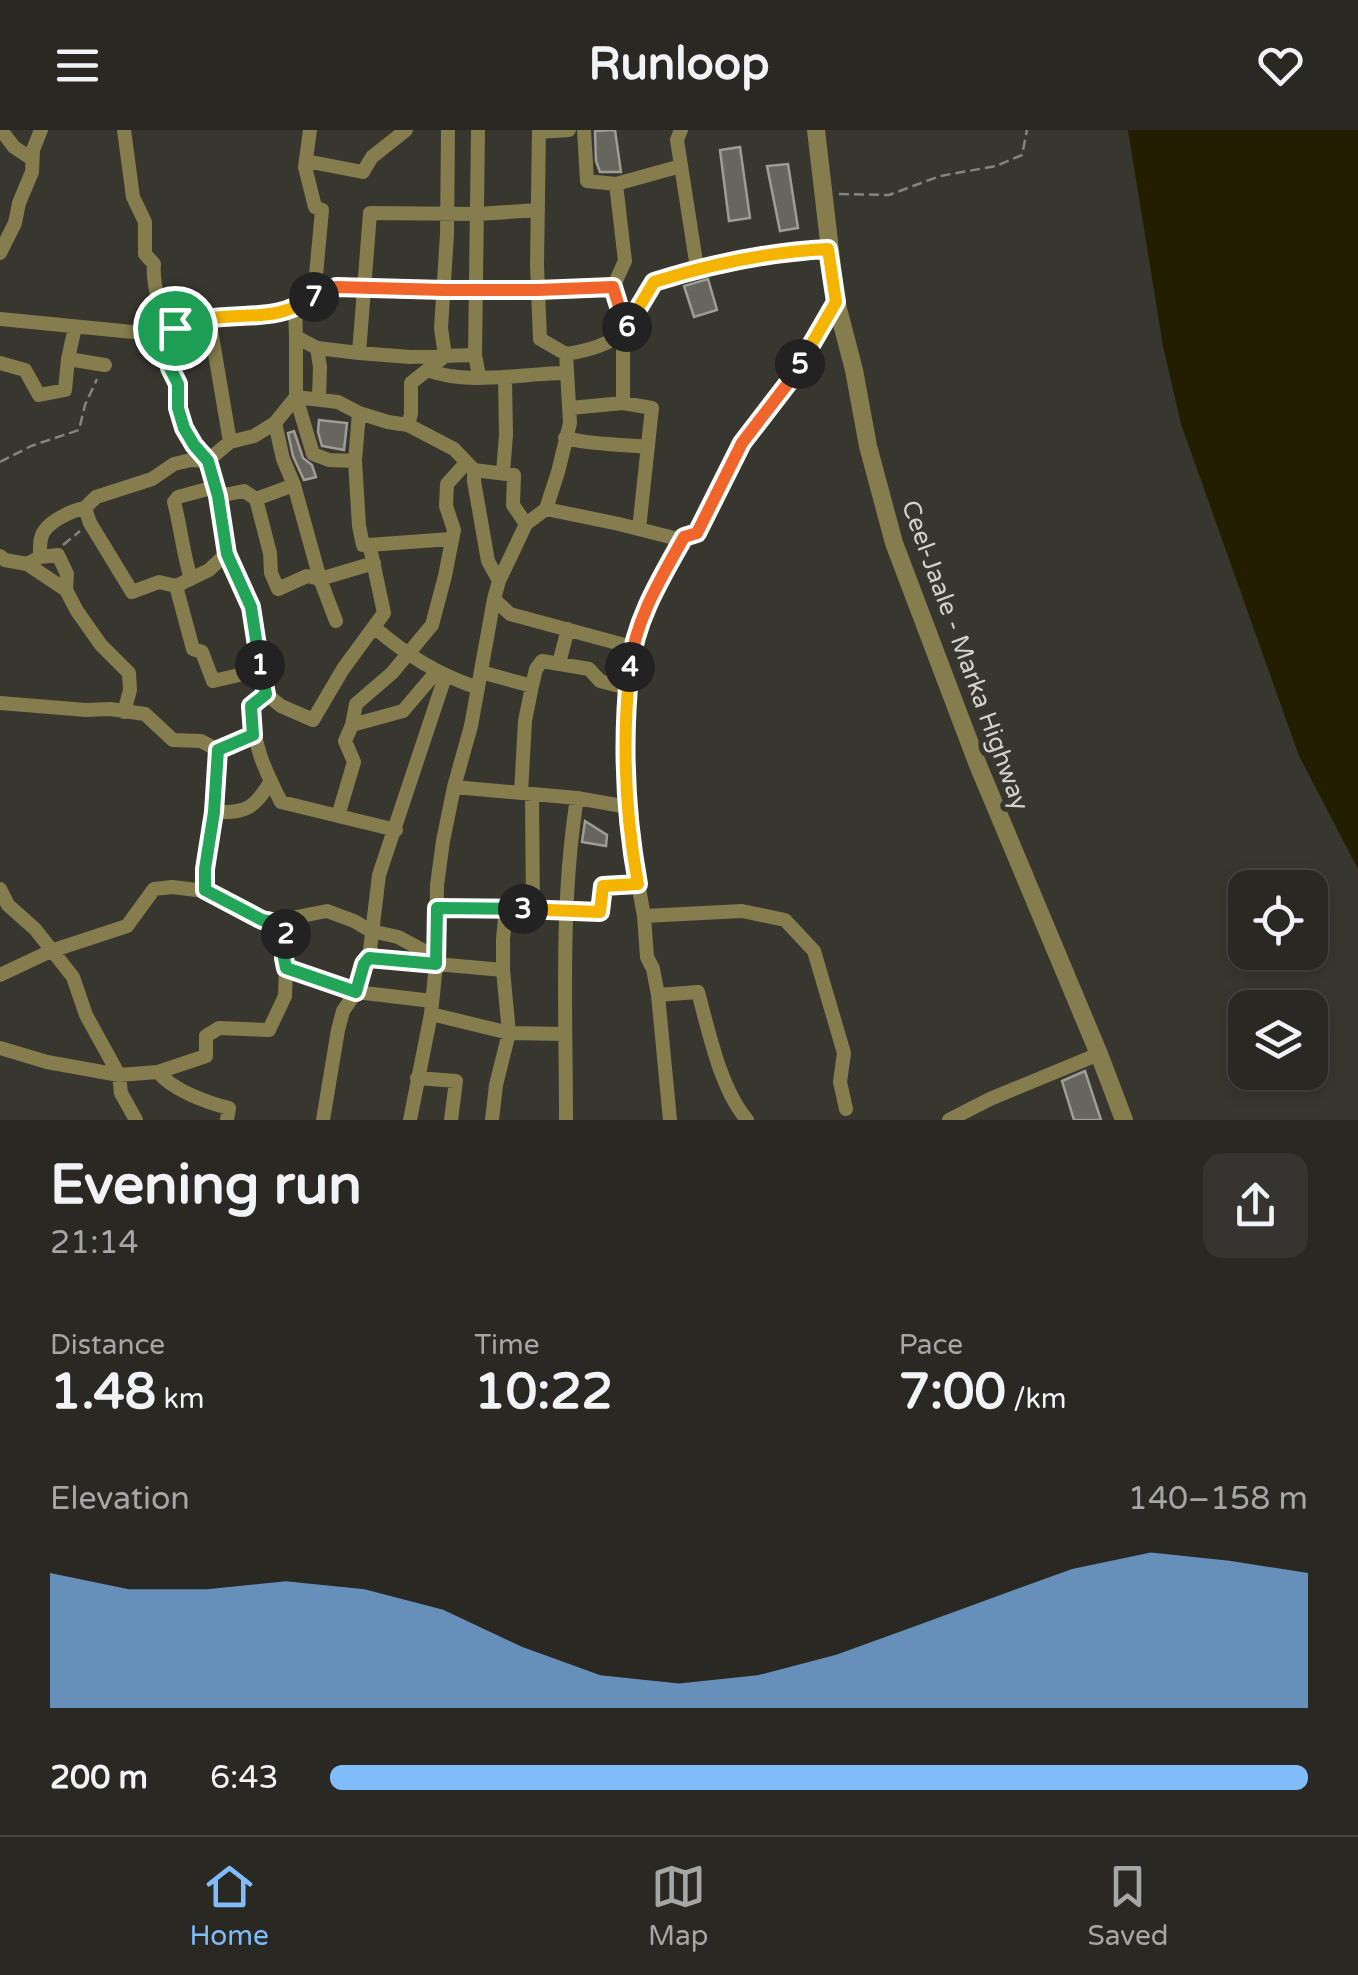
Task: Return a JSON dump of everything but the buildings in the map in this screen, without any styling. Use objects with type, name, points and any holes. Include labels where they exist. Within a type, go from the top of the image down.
[{"type":"street","points":[[1,130],[14,148],[32,159]]},
{"type":"street","points":[[0,252],[32,172],[33,150],[41,130]]},
{"type":"street","points":[[124,130],[132,197],[145,222],[145,254],[154,264],[152,281],[170,328],[170,368],[178,384],[178,408],[184,428],[208,461],[227,554],[251,607],[266,694],[281,706],[313,720],[343,669],[384,614],[368,545]]},
{"type":"street","points":[[310,130],[305,167],[315,207],[322,210],[314,297]]},
{"type":"street","points":[[306,161],[363,172],[372,157],[406,130]]},
{"type":"street","points":[[444,356],[440,328],[448,214],[448,130]]},
{"type":"street","points":[[478,130],[474,356],[479,376]]},
{"type":"street","points":[[569,130],[539,131],[540,339],[566,354],[591,350],[623,333],[654,282],[697,268],[783,252],[828,249]]},
{"type":"street","points":[[584,130],[587,182],[616,184],[681,166]]},
{"type":"street","points":[[682,130],[677,140],[697,268]]},
{"type":"street","name":"Ceel-Jaale - Marka Highway","points":[[816,130],[836,302],[894,544],[978,765],[1124,1120]]},
{"type":"street","points":[[616,184],[624,261],[613,287],[623,333],[623,403]]},
{"type":"street","points":[[359,353],[370,213],[538,210]]},
{"type":"street","points":[[0,319],[133,332],[210,318],[258,316],[295,309],[336,287],[613,287]]},
{"type":"street","points":[[546,510],[674,538],[697,533],[742,443],[792,378],[836,302]]},
{"type":"street","points":[[295,309],[296,397],[313,454],[329,460],[354,461]]},
{"type":"street","points":[[210,318],[230,442]]},
{"type":"street","points":[[0,363],[25,370],[39,395],[66,390],[75,327]]},
{"type":"street","points":[[296,337],[317,348],[359,353],[474,356]]},
{"type":"street","points":[[317,348],[319,399]]},
{"type":"street","points":[[409,1120],[432,1008],[443,841],[454,787],[471,726],[499,581],[526,524],[546,510],[558,472],[570,423],[566,354]]},
{"type":"street","points":[[408,425],[411,383],[444,356]]},
{"type":"street","points":[[68,359],[105,365]]},
{"type":"street","points":[[427,370],[447,377],[568,373]]},
{"type":"street","points":[[503,473],[505,377]]},
{"type":"street","points":[[296,397],[338,402],[358,413],[408,425],[454,449],[470,466],[488,561],[499,581]]},
{"type":"street","points":[[87,516],[96,497],[152,480],[174,464],[208,461],[230,442],[254,436],[275,423],[296,397]]},
{"type":"street","points":[[570,408],[623,403],[652,408],[639,529]]},
{"type":"street","points":[[358,413],[354,461],[363,545],[452,534],[480,525]]},
{"type":"street","points":[[275,423],[336,621]]},
{"type":"street","points":[[565,438],[588,444],[648,447]]},
{"type":"street","points":[[470,466],[514,474],[513,504],[526,524]]},
{"type":"street","points":[[338,816],[354,762],[345,741],[356,704],[392,673],[432,625],[452,534],[446,506],[447,484],[470,466]]},
{"type":"street","points":[[256,499],[294,485]]},
{"type":"street","points":[[191,579],[182,553],[182,533],[174,502],[178,497],[217,492],[244,491],[256,499],[278,589],[308,576],[320,579],[374,563]]},
{"type":"street","points":[[34,560],[45,528],[78,508],[87,516],[132,592],[158,582],[176,586],[209,570],[227,554]]},
{"type":"street","points":[[670,1120],[658,995],[648,957],[632,850],[626,771],[632,646],[648,604],[684,537]]},
{"type":"street","points":[[2,562],[58,555],[67,574],[66,590]]},
{"type":"street","points":[[34,560],[66,590],[101,646],[129,673],[130,690],[124,712]]},
{"type":"street","points":[[176,586],[192,649],[202,652],[213,681],[261,670]]},
{"type":"street","points":[[494,599],[510,614],[632,646]]},
{"type":"street","points":[[375,628],[407,655],[478,688]]},
{"type":"street","points":[[559,664],[568,629]]},
{"type":"street","points":[[534,910],[525,720],[536,669],[542,661],[590,669],[600,681],[628,688]]},
{"type":"street","points":[[481,672],[532,686]]},
{"type":"street","points":[[352,725],[403,711],[441,674]]},
{"type":"street","points":[[323,1120],[343,1011],[356,992],[369,958],[379,875],[441,674]]},
{"type":"street","points":[[266,694],[251,706],[253,735],[260,761],[282,802],[396,830]]},
{"type":"street","points":[[0,703],[145,714],[173,740],[201,741],[218,750],[205,890]]},
{"type":"street","points":[[214,812],[239,813],[258,802],[270,781]]},
{"type":"street","points":[[454,787],[577,798],[628,807]]},
{"type":"street","points":[[566,1120],[565,912],[577,798]]},
{"type":"street","points":[[437,908],[600,912],[603,886],[638,884]]},
{"type":"street","points":[[0,888],[8,905],[35,929],[73,977],[86,1015],[119,1075],[122,1093],[136,1120]]},
{"type":"street","points":[[0,975],[52,951],[127,926],[154,889],[205,890],[262,920],[287,925]]},
{"type":"street","points":[[492,1120],[508,1033],[502,938],[506,908]]},
{"type":"street","points":[[644,916],[742,910],[785,920],[814,951],[844,1052],[840,1082],[846,1109]]},
{"type":"street","points":[[0,1048],[47,1062],[119,1075],[158,1072],[206,1056],[206,1036],[219,1028],[270,1030],[285,996],[287,925],[296,917],[327,911],[372,931],[398,937],[436,964]]},
{"type":"street","points":[[369,958],[503,970]]},
{"type":"street","points":[[286,968],[356,992],[432,1008],[508,1033],[564,1034]]},
{"type":"street","points":[[658,995],[698,992],[721,1067],[745,1118],[724,1120]]},
{"type":"street","points":[[949,1120],[1099,1054]]},
{"type":"street","points":[[158,1072],[165,1081],[204,1102],[229,1108],[227,1120]]},
{"type":"street","points":[[417,1078],[456,1080],[452,1120]]},
{"type":"path","points":[[822,194],[888,195],[940,176],[996,166],[1022,154],[1028,130]]},
{"type":"path","points":[[0,462],[31,446],[78,430],[105,365]]},
{"type":"path","points":[[58,555],[87,516]]},
{"type":"shaded area","points":[[1128,130],[1358,130],[1358,869],[1299,756],[1181,424],[1163,346]]},
{"type":"route","points":[[828,249],[836,302],[792,378],[742,443],[697,533],[684,537],[648,604],[632,646],[626,697],[626,771],[638,884],[603,886],[600,912],[437,908],[436,964],[369,958],[356,992],[286,968],[287,925],[262,920],[205,890],[218,750],[253,735],[251,706],[266,694],[251,607],[227,554],[208,461],[184,428],[178,408],[178,384],[170,368],[175,328],[210,318],[286,312],[336,287],[613,287],[623,333],[654,282],[697,268],[783,252],[828,249]]}]
